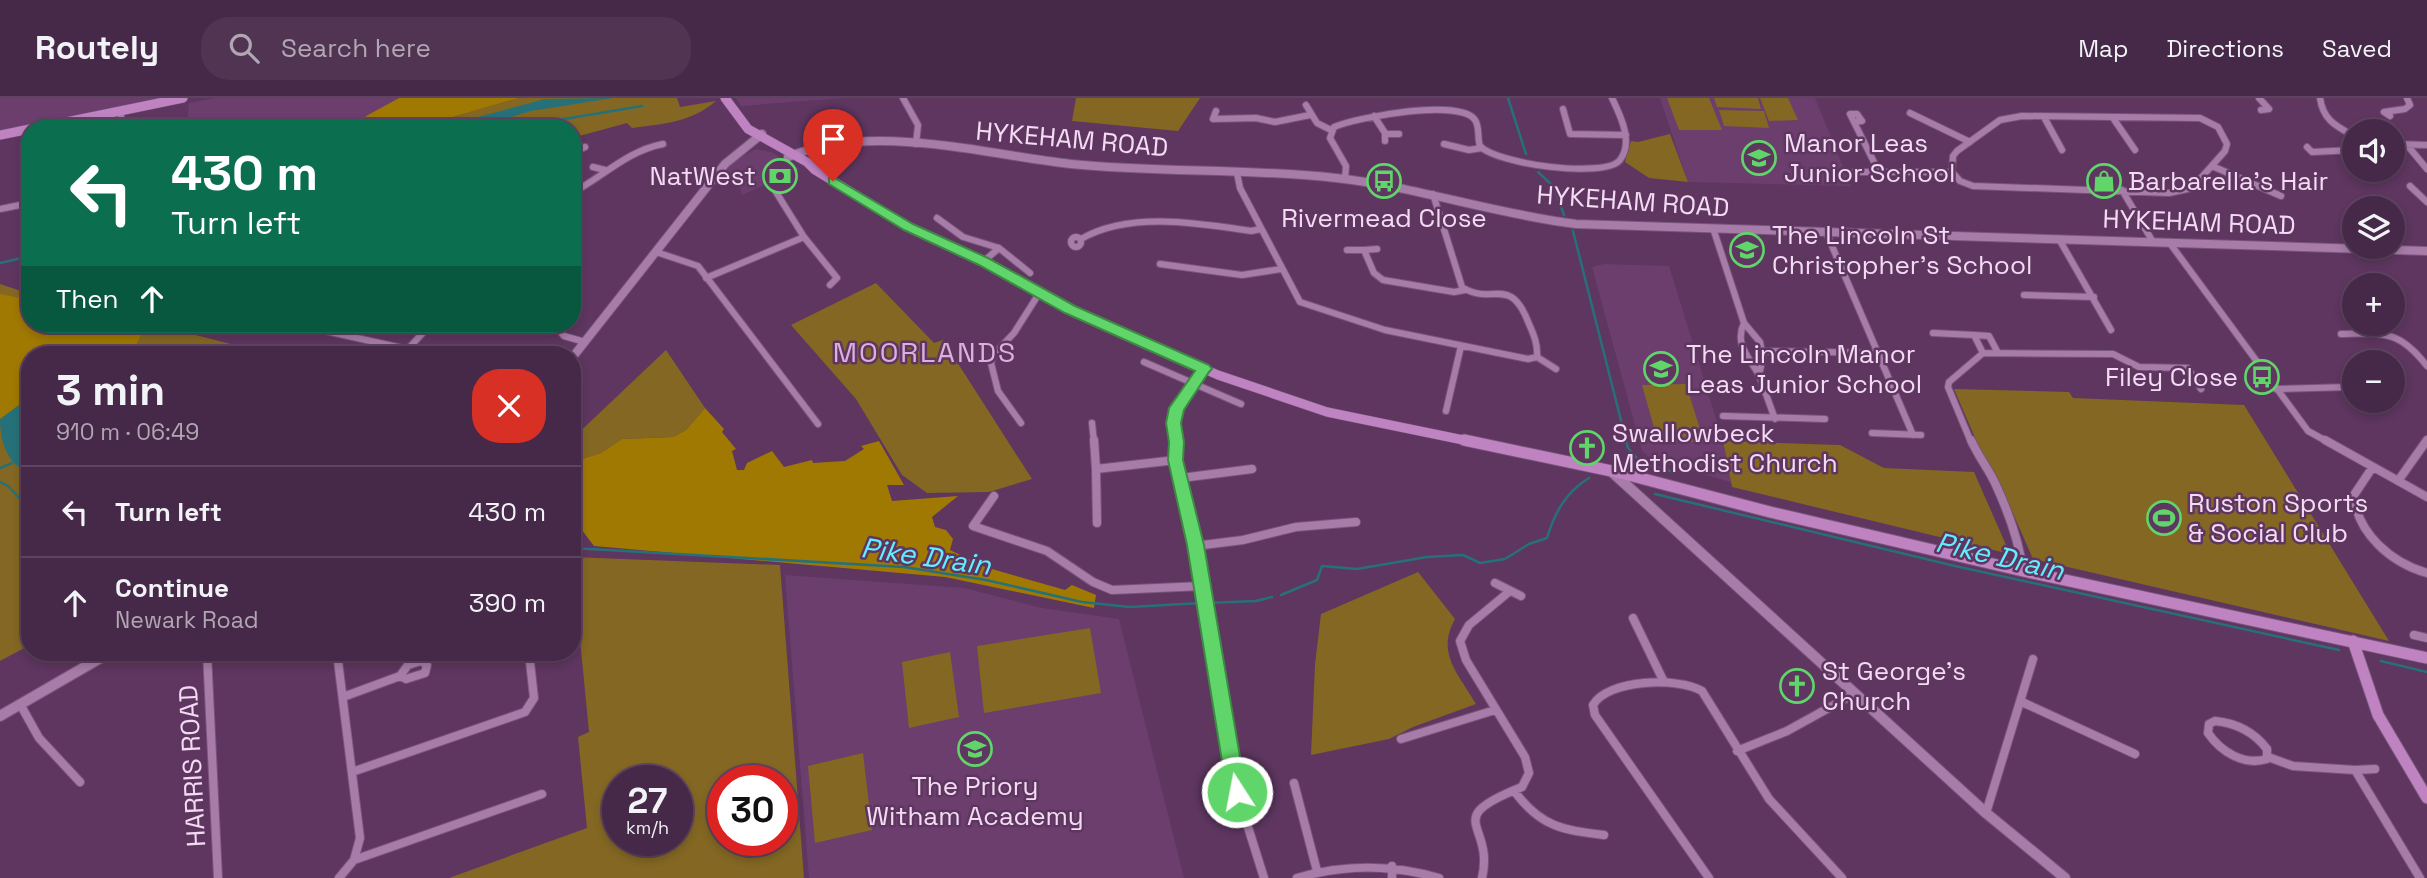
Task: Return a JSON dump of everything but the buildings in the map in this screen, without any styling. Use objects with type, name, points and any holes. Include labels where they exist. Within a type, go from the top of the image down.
[{"type":"main road","points":[[84,119],[162,100],[183,98]]},
{"type":"main road","points":[[725,98],[746,126],[744,130],[762,138],[889,216],[984,262],[1083,316],[1204,369],[1327,412],[1611,471],[1770,512],[2023,571],[2427,658]]},
{"type":"main road","points":[[0,135],[21,131]]},
{"type":"main road","points":[[795,158],[812,152]]},
{"type":"main road","points":[[2353,641],[2378,715],[2427,798]]},
{"type":"street","points":[[903,98],[918,125],[916,144]]},
{"type":"street","points":[[1444,144],[1469,150],[1482,148],[1493,155],[1560,169],[1612,167],[1623,155],[1626,135],[1612,98]]},
{"type":"street","points":[[2259,98],[2269,109],[2261,110]]},
{"type":"street","points":[[2320,98],[2322,113],[2342,129]]},
{"type":"street","points":[[2390,116],[2384,112],[2405,109],[2410,105],[2407,98]]},
{"type":"street","points":[[1306,105],[1310,116],[1318,124],[1331,130]]},
{"type":"street","points":[[1563,109],[1570,136],[1626,135]]},
{"type":"street","points":[[120,119],[122,110]]},
{"type":"street","points":[[1331,130],[1345,121],[1374,116],[1459,110],[1475,119],[1482,148]]},
{"type":"street","points":[[1216,111],[1212,122],[1256,118],[1275,122],[1310,116]]},
{"type":"street","points":[[1910,113],[1970,142]]},
{"type":"street","points":[[1374,116],[1385,137],[1399,134]]},
{"type":"street","points":[[2022,116],[2208,120],[2222,132],[2227,144],[2225,152],[2192,188],[2182,191],[1973,186],[1960,181],[1952,172],[1953,156],[1970,142],[2000,120],[2022,116]]},
{"type":"street","points":[[2044,117],[2062,150]]},
{"type":"street","points":[[2113,118],[2135,150]]},
{"type":"street","points":[[1854,122],[1879,172]]},
{"type":"street","points":[[1331,130],[1330,138],[1346,166],[1345,179]]},
{"type":"street","points":[[581,347],[676,223],[734,156],[762,138]]},
{"type":"street","name":"HYKEHAM ROAD","points":[[795,158],[821,146],[840,142],[916,144],[1059,163],[1345,179],[1573,223],[2427,251]]},
{"type":"street","points":[[581,188],[620,158],[658,143]]},
{"type":"street","points":[[2407,145],[2427,145]]},
{"type":"street","points":[[2407,145],[2427,169]]},
{"type":"street","name":"HYKEHAM ROAD","points":[[812,152],[821,146]]},
{"type":"street","points":[[581,149],[585,147]]},
{"type":"street","points":[[2307,147],[2312,152],[2342,151]]},
{"type":"street","points":[[2212,166],[2281,195]]},
{"type":"street","points":[[593,167],[605,170]]},
{"type":"street","points":[[1854,172],[1952,172]]},
{"type":"street","points":[[1237,173],[1240,188],[1280,269],[1300,302],[1385,330],[1528,359],[1537,356]]},
{"type":"street","points":[[778,180],[771,184],[804,237],[837,278],[830,285]]},
{"type":"street","points":[[2410,186],[2427,202]]},
{"type":"street","points":[[2122,190],[2153,242]]},
{"type":"street","points":[[1433,194],[1443,232],[1465,290]]},
{"type":"street","points":[[0,209],[21,205]]},
{"type":"street","points":[[937,218],[963,237],[999,248],[1012,256],[1030,274]]},
{"type":"street","points":[[1080,239],[1113,227],[1176,223],[1218,225],[1251,231],[1261,229]]},
{"type":"street","points":[[1713,228],[1744,323],[1756,335],[1763,351],[1759,374]]},
{"type":"street","points":[[1826,232],[1917,435],[1872,433]]},
{"type":"street","points":[[706,278],[804,237]]},
{"type":"street","points":[[2059,239],[2111,330]]},
{"type":"street","points":[[2169,242],[2308,431],[2427,497]]},
{"type":"street","points":[[984,262],[999,248]]},
{"type":"street","points":[[1347,250],[1377,249]]},
{"type":"street","points":[[1364,250],[1374,273],[1383,280],[1454,292],[1465,290],[1507,295],[1519,306],[1538,348],[1537,356]]},
{"type":"street","points":[[656,252],[695,264],[818,424]]},
{"type":"street","points":[[1160,264],[1242,275],[1280,269]]},
{"type":"street","points":[[1021,423],[995,383],[991,369],[992,357],[1001,343],[1015,332],[1026,305],[1040,292]]},
{"type":"street","points":[[2024,295],[2094,297]]},
{"type":"street","points":[[1744,323],[1740,332],[1741,346],[1759,374],[1775,419]]},
{"type":"street","points":[[335,333],[394,346]]},
{"type":"street","points":[[411,346],[423,333]]},
{"type":"street","points":[[562,333],[585,342]]},
{"type":"street","points":[[1933,333],[1989,336],[1998,353]]},
{"type":"street","points":[[2341,334],[2399,337],[2411,345],[2427,366]]},
{"type":"street","points":[[1974,335],[1983,353]]},
{"type":"street","points":[[1446,411],[1461,345]]},
{"type":"street","points":[[1763,351],[1880,353]]},
{"type":"street","points":[[2023,571],[2020,545],[1994,480],[1979,460],[1948,387],[1949,382],[1983,353],[2113,354],[2139,367],[2188,369],[2201,389]]},
{"type":"street","points":[[1537,356],[1556,369]]},
{"type":"street","points":[[1144,362],[1241,404]]},
{"type":"street","points":[[1204,369],[1174,415],[1175,460],[1195,545],[1237,792],[1264,878]]},
{"type":"street","points":[[2276,389],[2342,387]]},
{"type":"street","points":[[1723,416],[1825,419]]},
{"type":"street","points":[[1091,423],[1096,469],[1097,523]]},
{"type":"street","points":[[2398,481],[2427,440]]},
{"type":"street","points":[[1096,469],[1175,460]]},
{"type":"street","points":[[2372,468],[2354,495],[2357,511],[2383,550],[2408,567],[2427,572]]},
{"type":"street","points":[[1181,478],[1252,469]]},
{"type":"street","points":[[1611,471],[1986,813],[2065,878]]},
{"type":"street","points":[[1643,501],[1641,494],[1644,487],[1659,482]]},
{"type":"street","points":[[994,496],[973,526],[1047,551],[1093,582],[1112,590],[1203,589]]},
{"type":"street","points":[[1195,545],[1243,540],[1296,527],[1356,522]]},
{"type":"street","points":[[1495,583],[1521,596]]},
{"type":"street","points":[[1482,878],[1486,861],[1474,821],[1477,812],[1489,800],[1514,792],[1527,781],[1528,765],[1466,660],[1460,641],[1469,622],[1502,600],[1510,591]]},
{"type":"street","points":[[1633,618],[1664,682]]},
{"type":"street","points":[[2414,635],[2427,638]]},
{"type":"street","points":[[1986,813],[2033,660]]},
{"type":"street","points":[[0,716],[95,661]]},
{"type":"street","name":"HARRIS ROAD","points":[[207,661],[218,878]]},
{"type":"street","points":[[338,661],[360,838],[354,860],[338,878]]},
{"type":"street","points":[[352,772],[525,712],[534,698],[530,661]]},
{"type":"street","points":[[343,697],[400,676]]},
{"type":"street","points":[[1709,878],[1600,723],[1593,709],[1595,701],[1607,693],[1664,682],[1695,686],[1707,695],[1737,751],[1784,817],[1842,878]]},
{"type":"street","points":[[1737,751],[1787,731],[1854,694]]},
{"type":"street","points":[[2022,702],[2135,754]]},
{"type":"street","points":[[20,704],[39,738],[80,782]]},
{"type":"street","points":[[1401,739],[1495,709]]},
{"type":"street","points":[[2269,757],[2262,762],[2253,763],[2225,750],[2210,737],[2210,724],[2222,721],[2253,735],[2264,743],[2269,757],[2292,766],[2375,769]]},
{"type":"street","points":[[2355,770],[2420,878]]},
{"type":"street","points":[[1294,783],[1317,872]]},
{"type":"street","points":[[1514,792],[1525,808],[1547,825],[1561,830],[1604,835]]},
{"type":"street","points":[[354,860],[542,794]]},
{"type":"street","points":[[1297,878],[1351,866],[1392,866],[1439,878]]},
{"type":"street","points":[[1392,866],[1392,878]]},
{"type":"shaded area","points":[[0,98],[174,98],[70,119],[21,119],[21,129],[0,133]]},
{"type":"shaded area","points":[[214,98],[399,98],[366,116],[366,119],[188,119],[189,103]]},
{"type":"shaded area","points":[[399,98],[519,98],[446,119],[366,119],[366,116]]},
{"type":"shaded area","points":[[519,98],[677,98],[680,107],[716,101],[697,114],[677,121],[632,128],[627,123],[581,136],[581,119],[446,119]]},
{"type":"shaded area","points":[[613,98],[531,111],[505,119],[471,119],[545,99]]},
{"type":"shaded area","points":[[736,98],[844,98],[741,106]]},
{"type":"shaded area","points":[[1076,98],[1200,98],[1178,131],[1072,121]]},
{"type":"shaded area","name":"Manor Leas Junior School","points":[[1660,98],[1815,98],[1851,186],[1688,182]]},
{"type":"shaded area","points":[[1667,98],[1709,98],[1722,130],[1679,130]]},
{"type":"shaded area","points":[[1714,98],[1758,98],[1761,109],[1717,107]]},
{"type":"shaded area","points":[[1760,98],[1788,98],[1798,120],[1769,121]]},
{"type":"shaded area","points":[[1719,110],[1764,111],[1769,128],[1724,126]]},
{"type":"shaded area","points":[[1670,134],[1688,182],[1649,178],[1625,162],[1631,141],[1638,142]]},
{"type":"shaded area","points":[[756,149],[771,152],[800,169],[742,195],[740,188],[720,176],[735,160]]},
{"type":"shaded area","name":"The Lincoln Manor Leas Junior School","points":[[1604,264],[1669,266],[1723,441],[1731,482],[1652,460],[1642,451],[1592,267]]},
{"type":"shaded area","points":[[876,283],[934,343],[943,340],[1032,479],[989,492],[927,493],[902,475],[856,399],[791,325]]},
{"type":"shaded area","points":[[0,284],[21,291],[21,333],[188,333],[238,346],[21,346],[21,650],[0,661]]},
{"type":"shaded area","points":[[0,294],[21,298],[21,333],[142,333],[136,346],[21,346],[21,404],[0,419]]},
{"type":"shaded area","points":[[666,350],[705,408],[686,430],[673,437],[622,439],[601,453],[581,459],[581,430]]},
{"type":"shaded area","points":[[1686,384],[1704,442],[1658,442],[1642,385]]},
{"type":"shaded area","name":"Ruston Sports & Social Club","points":[[1954,389],[2069,392],[2073,398],[2244,405],[2389,641],[2033,559],[1997,477],[1985,461]]},
{"type":"shaded area","points":[[21,404],[21,468],[6,451],[0,419]]},
{"type":"shaded area","points":[[705,408],[724,429],[722,432],[736,449],[732,451],[737,470],[744,470],[747,463],[772,451],[784,467],[812,460],[813,463],[845,461],[864,449],[861,446],[879,441],[904,485],[887,485],[892,501],[958,496],[932,517],[935,527],[946,530],[953,539],[950,550],[985,567],[1065,590],[1072,585],[1096,595],[1094,608],[945,577],[594,546],[581,529],[581,459],[601,453],[622,439],[673,437],[686,430]]},
{"type":"shaded area","points":[[1723,441],[1840,445],[1884,468],[1974,472],[2010,554],[1732,487]]},
{"type":"shaded area","points":[[581,557],[780,565],[795,765],[707,765],[707,856],[798,856],[798,800],[804,878],[449,878],[587,828],[578,737],[589,732],[581,650]]},
{"type":"shaded area","points":[[1418,572],[1455,619],[1448,642],[1449,653],[1456,672],[1476,704],[1413,727],[1389,739],[1311,755],[1315,664],[1321,614]]},
{"type":"shaded area","name":"The Priory Witham Academy","points":[[785,575],[964,588],[1042,608],[1119,619],[1184,878],[809,878]]},
{"type":"shaded area","points":[[1090,628],[1101,693],[984,713],[977,646]]},
{"type":"shaded area","points":[[950,652],[959,717],[909,728],[902,662]]},
{"type":"shaded area","points":[[863,753],[872,830],[815,843],[808,766]]},
{"type":"waterway","points":[[1508,98],[1526,154]]},
{"type":"waterway","points":[[564,119],[642,106]]},
{"type":"waterway","points":[[1538,172],[1554,187],[1564,215]]},
{"type":"waterway","points":[[1573,231],[1628,448],[1642,464],[1671,471]]},
{"type":"waterway","points":[[0,263],[21,258]]},
{"type":"waterway","points":[[0,468],[12,463]]},
{"type":"waterway","name":"Pike Drain","points":[[1281,595],[1317,580],[1322,566],[1357,569],[1427,557],[1463,555],[1480,563],[1505,559],[1529,544],[1547,538],[1562,504],[1589,478]]},
{"type":"waterway","name":"Pike Drain","points":[[0,482],[8,486],[21,500]]},
{"type":"waterway","name":"Pike Drain","points":[[1655,494],[1955,566],[2339,650]]},
{"type":"waterway","name":"Pike Drain","points":[[581,549],[904,567],[986,580],[1082,602],[1130,607],[1201,603]]},
{"type":"waterway","name":"Pike Drain","points":[[1208,603],[1256,601],[1272,597]]},
{"type":"waterway","name":"Pike Drain","points":[[2381,661],[2427,672]]},
{"type":"place","name":"Manor Leas Junior School","points":[[1759,158]]},
{"type":"place","name":"NatWest","points":[[780,176]]},
{"type":"place","name":"Rivermead Close","points":[[1384,181]]},
{"type":"place","name":"Barbarella's Hair","points":[[2104,181]]},
{"type":"place","name":"The Lincoln St Christopher's School","points":[[1747,250]]},
{"type":"place","name":"The Lincoln Manor Leas Junior School","points":[[1661,369]]},
{"type":"place","name":"Filey Close","points":[[2262,377]]},
{"type":"place","name":"Swallowbeck Methodist Church","points":[[1587,448]]},
{"type":"place","name":"Ruston Sports & Social Club","points":[[2164,518]]},
{"type":"place","name":"St George's Church","points":[[1797,686]]},
{"type":"place","name":"The Priory Witham Academy","points":[[975,749]]},
{"type":"district","name":"MOORLANDS","points":[[925,352]]},
{"type":"route","points":[[833,181],[908,227],[984,262],[1070,310],[1204,369],[1176,408],[1173,423],[1177,442],[1175,460],[1179,466],[1203,586],[1237,792]]}]
